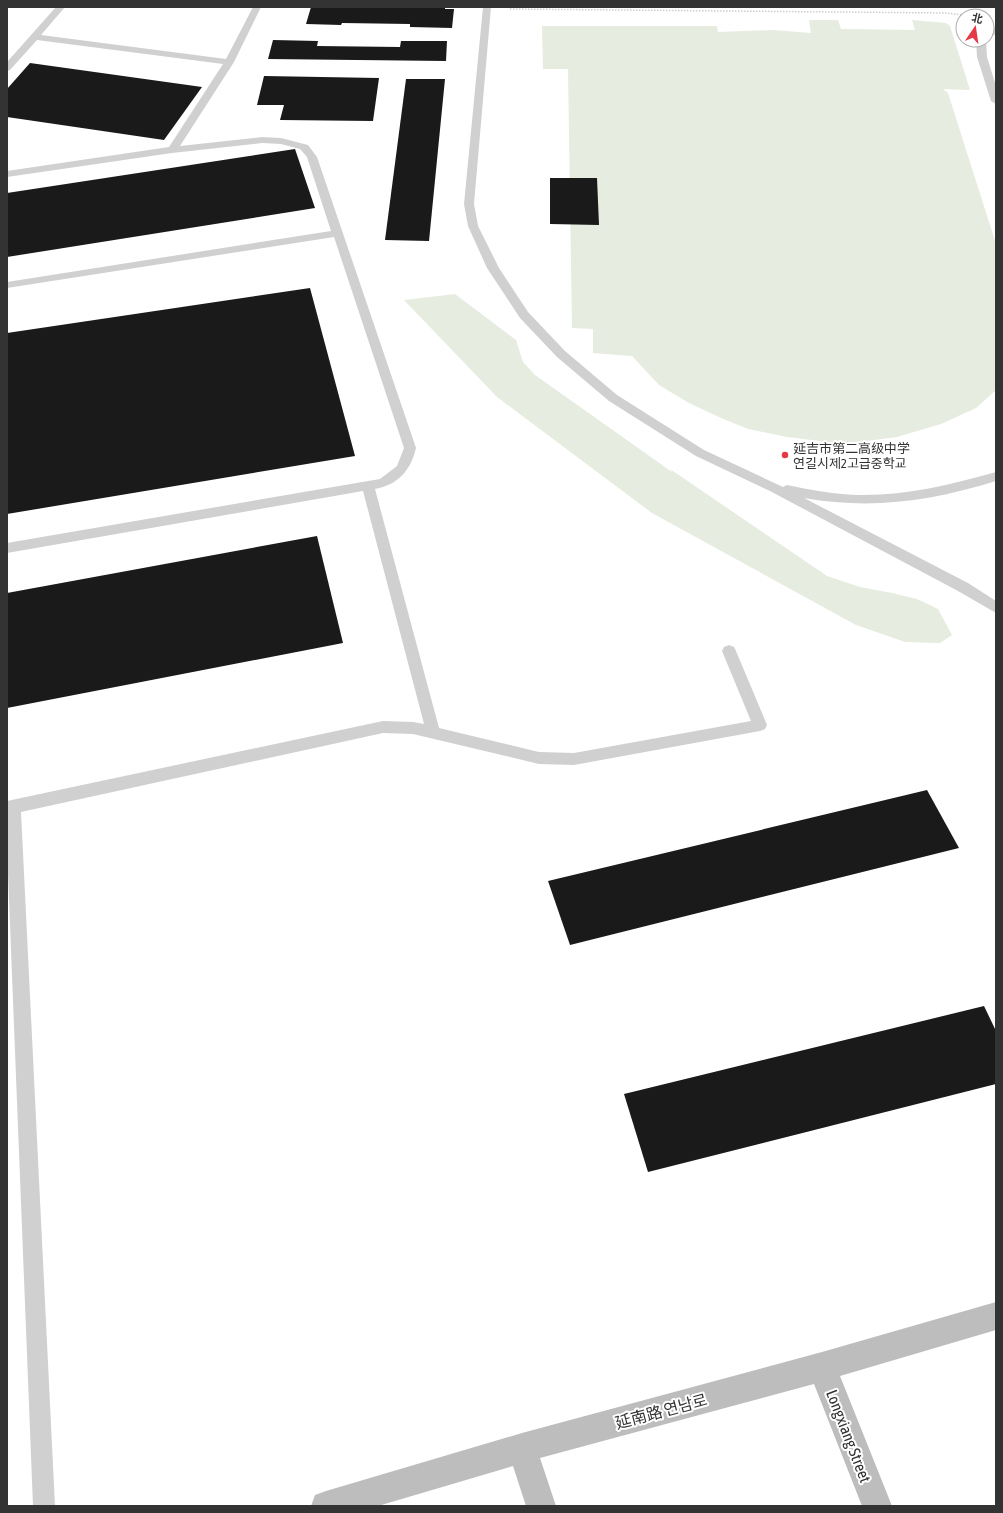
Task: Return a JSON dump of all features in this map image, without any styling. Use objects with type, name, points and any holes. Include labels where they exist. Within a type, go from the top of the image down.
[{"type":"main road","name":"延南路 연남로","points":[[326,1506],[522,1448],[822,1367],[996,1316]]},
{"type":"main road","name":"Longxiang Street","points":[[822,1367],[877,1506]]},
{"type":"main road","points":[[522,1448],[540,1506]]},
{"type":"lane","points":[[7,68],[61,7]]},
{"type":"lane","points":[[172,150],[229,62],[257,7]]},
{"type":"lane","points":[[487,8],[469,204],[473,226],[493,268],[524,315],[561,354],[613,398],[700,452],[775,488],[963,587],[996,608]]},
{"type":"lane","points":[[35,37],[229,62]]},
{"type":"lane","points":[[981,48],[982,57],[996,101]]},
{"type":"lane","points":[[7,174],[172,150],[262,140],[281,141],[304,147],[312,157],[410,448],[408,462],[397,474],[383,483],[7,548]]},
{"type":"lane","points":[[7,285],[338,234]]},
{"type":"lane","points":[[775,488],[837,498],[885,499],[936,493],[996,476]]},
{"type":"lane","points":[[368,486],[433,732]]},
{"type":"lane","points":[[44,1506],[10,808],[383,727],[413,728],[539,758],[574,759],[760,725],[729,651]]},
{"type":"path","points":[[487,8],[955,14]]},
{"type":"shaded area","points":[[809,20],[838,20],[841,29],[915,30],[912,20],[946,23],[950,26],[955,42],[955,48],[957,48],[970,90],[943,89],[948,93],[996,244],[996,390],[976,408],[941,424],[897,437],[844,444],[787,437],[748,429],[689,403],[659,385],[632,356],[593,353],[593,329],[572,328],[568,69],[543,69],[542,26],[717,26],[718,32],[773,30],[811,33]]},
{"type":"shaded area","points":[[455,294],[516,340],[523,362],[535,375],[672,472],[670,469],[827,576],[860,587],[917,599],[938,609],[952,635],[940,643],[905,642],[856,625],[652,513],[497,397],[404,300]]},
{"type":"building","points":[[311,7],[445,7],[445,9],[454,9],[452,28],[410,27],[410,24],[306,24]]},
{"type":"building","points":[[273,40],[318,41],[317,46],[400,47],[401,41],[447,41],[446,61],[268,59]]},
{"type":"building","points":[[30,63],[202,87],[164,140],[7,117],[7,89]]},
{"type":"building","points":[[264,76],[379,78],[373,121],[280,120],[284,105],[257,105]]},
{"type":"building","points":[[406,79],[445,79],[429,241],[385,240]]},
{"type":"building","points":[[295,149],[315,208],[7,257],[7,193]]},
{"type":"building","points":[[550,178],[597,178],[599,225],[550,224]]},
{"type":"building","points":[[310,288],[355,456],[7,514],[7,333]]},
{"type":"building","points":[[317,536],[343,643],[7,708],[7,593]]},
{"type":"building","points":[[927,790],[959,848],[570,945],[548,881]]},
{"type":"building","points":[[984,1006],[996,1031],[996,1084],[648,1172],[624,1094]]},
{"type":"place","name":"延吉市第二高级中学 연길시제2고급중학교","points":[[785,455]]}]
